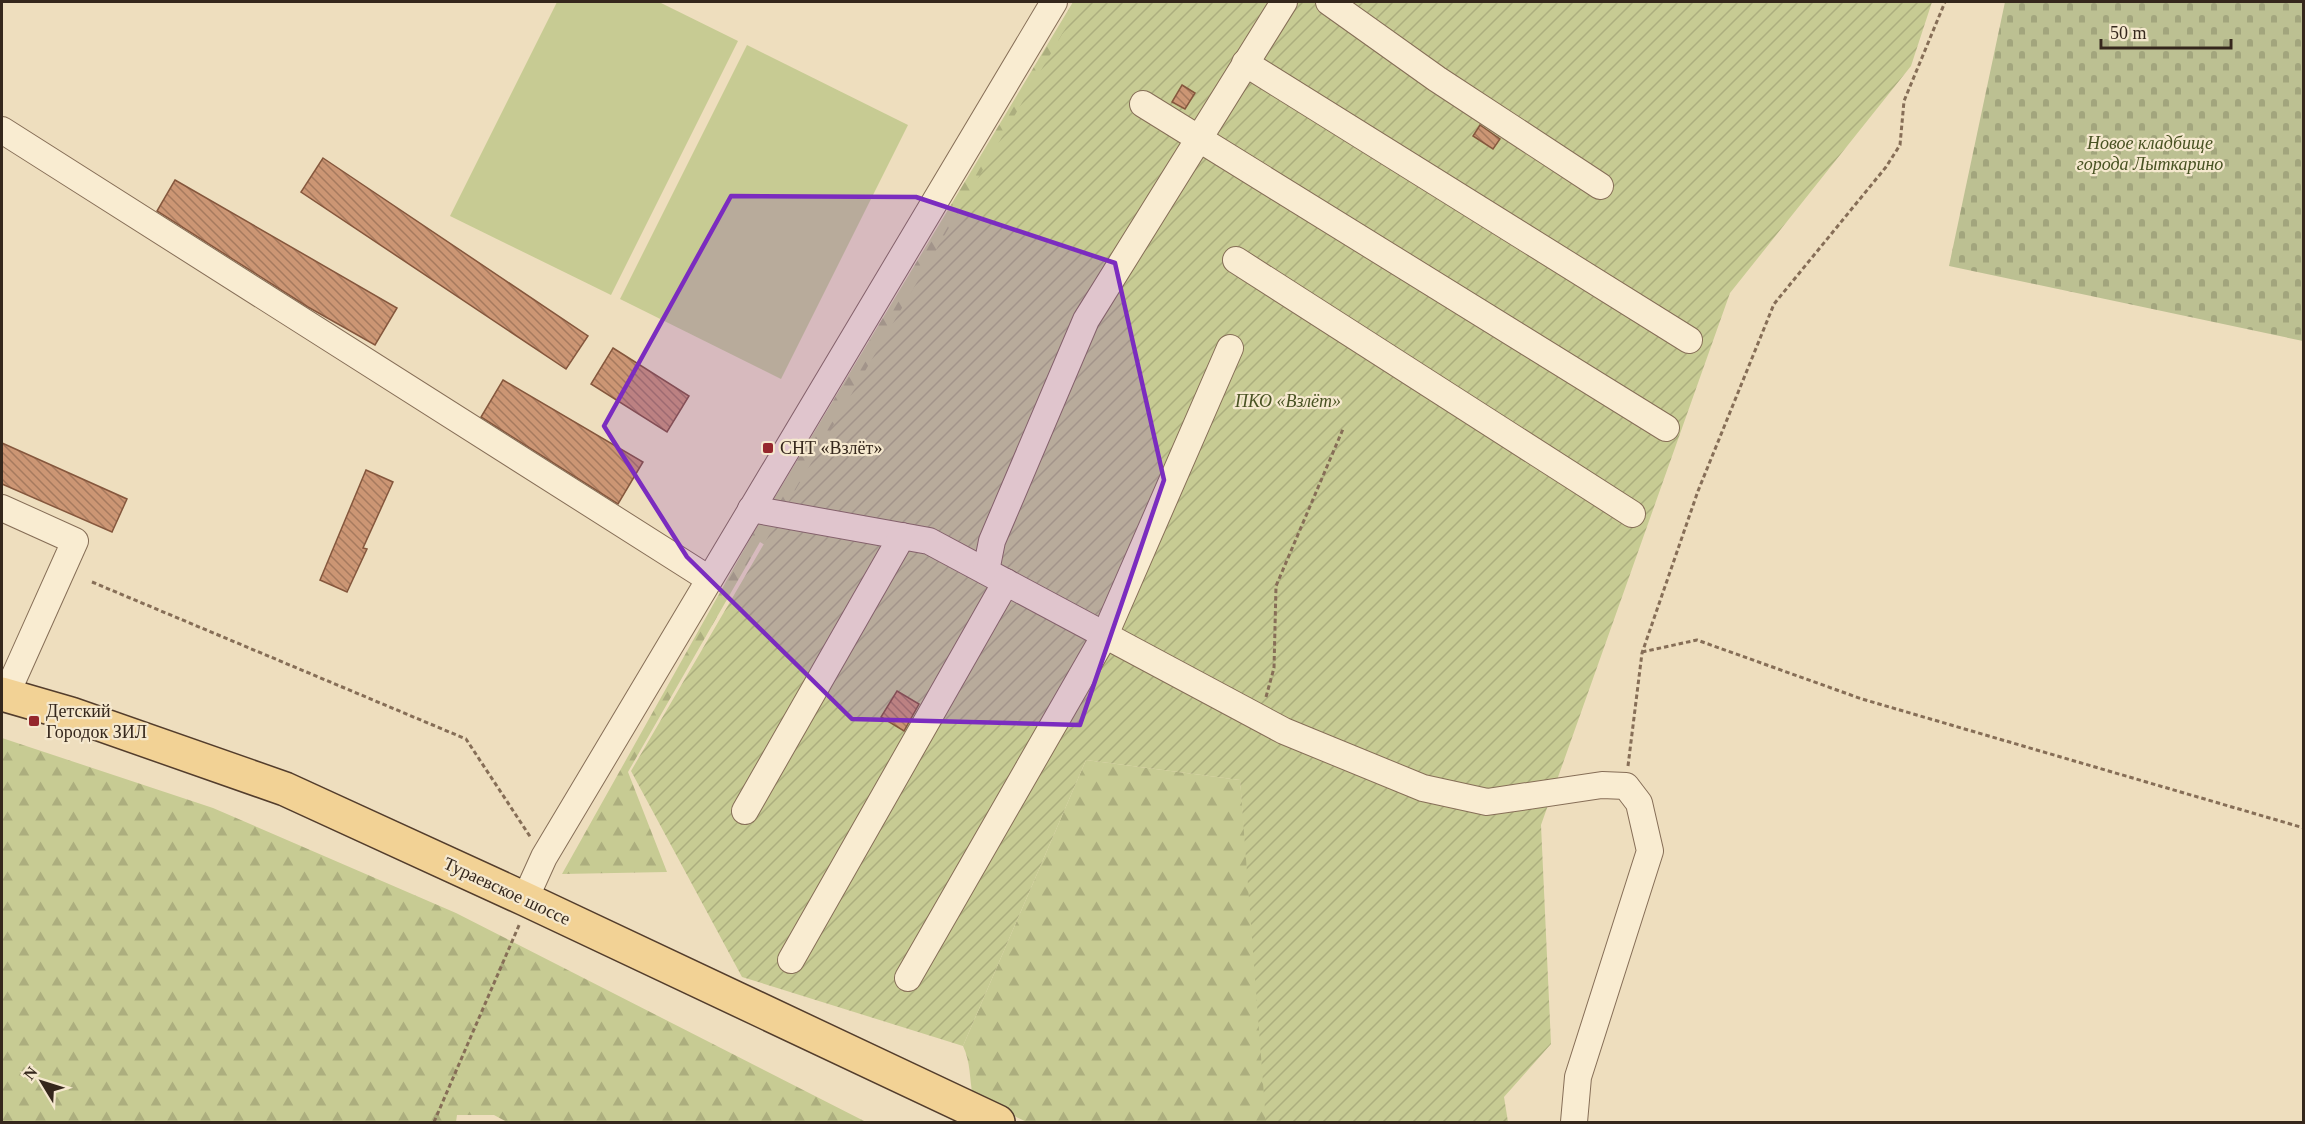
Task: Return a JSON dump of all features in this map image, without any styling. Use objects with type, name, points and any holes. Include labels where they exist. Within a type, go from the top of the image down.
[{"type":"main road","name":"Тураевское шоссе","points":[[4,695],[70,714],[285,789],[525,898],[998,1122]]},
{"type":"street","points":[[525,898],[544,857],[1054,2]]},
{"type":"street","points":[[791,960],[996,577],[992,541],[1086,320],[1284,2]]},
{"type":"street","points":[[1329,2],[1437,79],[1600,186]]},
{"type":"street","points":[[1245,63],[1689,340]]},
{"type":"street","points":[[1143,104],[1199,136],[1666,428]]},
{"type":"street","points":[[2,130],[709,579]]},
{"type":"street","points":[[1236,260],[1632,513]]},
{"type":"street","points":[[908,978],[1105,635],[1230,348]]},
{"type":"street","points":[[2,508],[75,542],[4,695]]},
{"type":"street","points":[[751,509],[929,541],[1284,732],[1423,788],[1487,802],[1602,785],[1626,786],[1639,803],[1650,851],[1578,1077],[1574,1122]]},
{"type":"street","points":[[745,812],[902,536]]},
{"type":"path","points":[[1626,786],[1642,652],[1698,491],[1774,304],[1886,167],[1900,145],[1904,101],[1945,2]]},
{"type":"path","points":[[1261,719],[1274,668],[1276,586],[1343,429]]},
{"type":"path","points":[[92,582],[466,739],[544,857]]},
{"type":"path","points":[[1642,652],[1697,640],[1862,699],[2304,828]]},
{"type":"path","points":[[434,1122],[519,927],[525,898]]},
{"type":"highlighted area","points":[[731,196],[916,197],[1115,263],[1164,480],[1080,725],[852,719],[687,557],[604,426]]},
{"type":"green space","points":[[557,2],[659,2],[738,41],[611,295],[450,216]]},
{"type":"green space","points":[[1073,2],[1127,2],[868,610],[760,542],[628,772],[667,872],[562,874],[751,537]]},
{"type":"green space","name":"ПКО «Взлёт»","points":[[1081,2],[1932,2],[1911,66],[1730,293],[1541,825],[1551,1044],[1504,1097],[1508,1122],[1266,1122],[1240,780],[1086,760],[963,1046],[742,977],[631,771]]},
{"type":"green space","name":"Новое кладбище города Лыткарино","points":[[2005,2],[2303,2],[2303,341],[1949,266]]},
{"type":"green space","points":[[747,45],[908,125],[781,379],[620,299]]},
{"type":"green space","points":[[2,738],[213,808],[456,913],[866,1122],[507,1122],[494,1115],[457,1115],[456,1122],[2,1122]]},
{"type":"green space","points":[[1086,760],[1240,780],[1270,1122],[1027,1122],[973,1097],[969,1065],[963,1046]]},
{"type":"building","points":[[1182,85],[1195,93],[1185,109],[1172,102]]},
{"type":"building","points":[[1480,125],[1500,139],[1493,149],[1473,136]]},
{"type":"building","points":[[323,158],[588,336],[566,369],[301,192]]},
{"type":"building","points":[[175,180],[397,308],[375,345],[308,307],[157,211]]},
{"type":"building","points":[[613,348],[689,396],[667,432],[591,384]]},
{"type":"building","points":[[503,380],[643,462],[618,504],[481,417]]},
{"type":"building","points":[[2,443],[127,499],[112,532],[2,484]]},
{"type":"building","points":[[366,470],[393,482],[363,548],[367,549],[347,592],[320,580]]},
{"type":"building","points":[[897,691],[919,704],[904,731],[881,717]]},
{"type":"place","name":"СНТ «Взлёт»","points":[[768,448]]},
{"type":"place","name":"Детский Городок ЗИЛ","points":[[34,721]]}]
